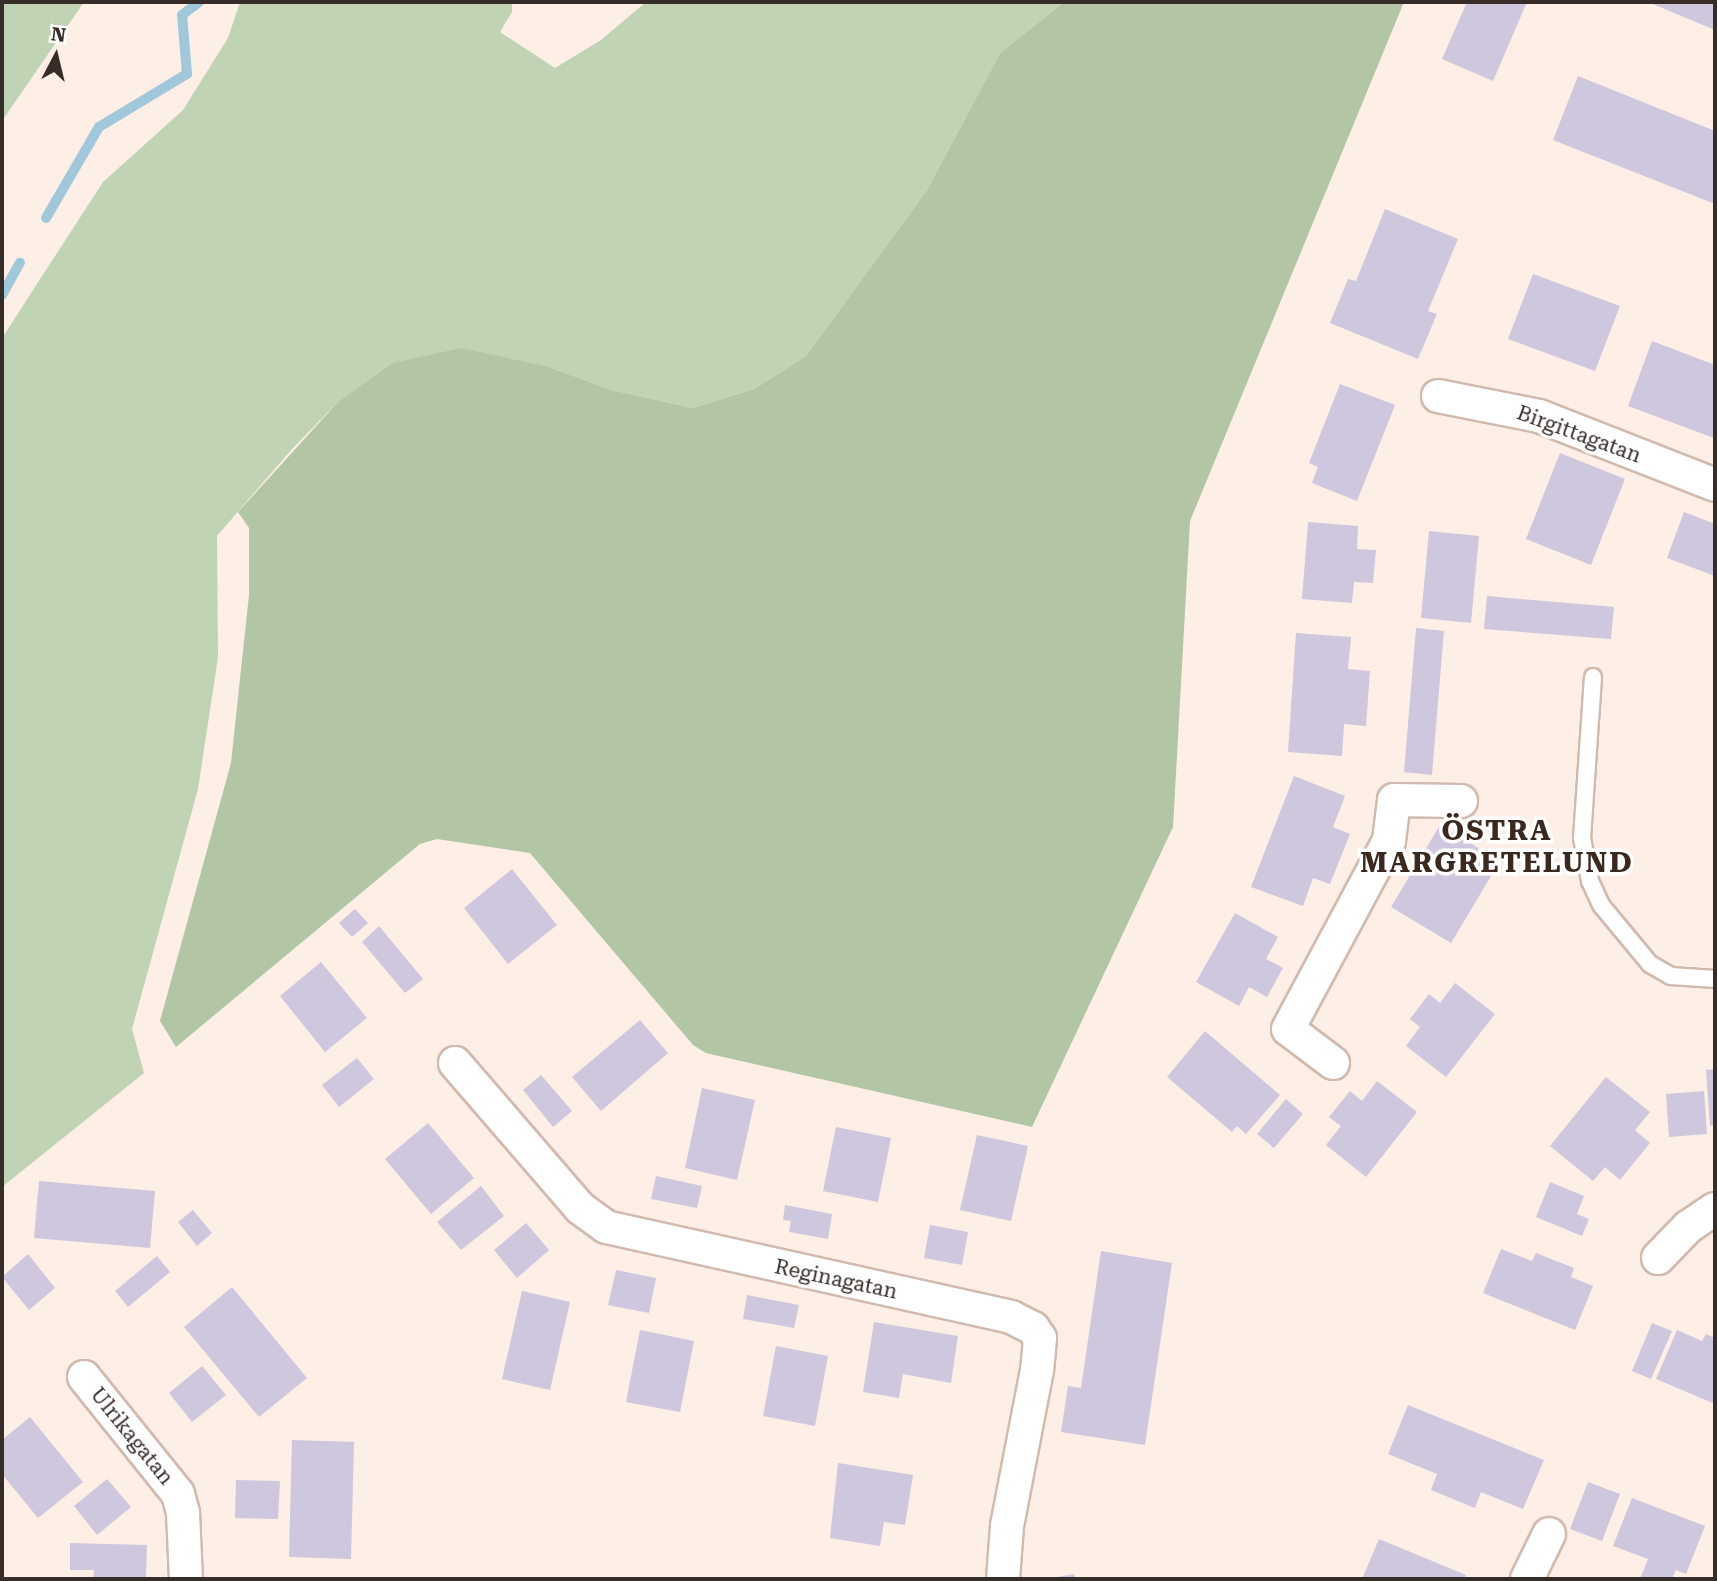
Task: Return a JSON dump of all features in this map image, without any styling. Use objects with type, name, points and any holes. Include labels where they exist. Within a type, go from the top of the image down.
[{"type":"street","name":"Birgittagatan","points":[[1438,396],[1539,416],[1715,485]]},
{"type":"street","points":[[1333,1063],[1288,1029],[1389,841],[1394,800],[1461,801]]},
{"type":"street","name":"Reginagatan","points":[[455,1063],[580,1208],[606,1227],[1010,1317],[1033,1328],[1040,1338],[1037,1370],[1007,1526],[1003,1579]]},
{"type":"street","points":[[1658,1258],[1688,1227],[1715,1209]]},
{"type":"street","name":"Ulrikagatan","points":[[84,1377],[178,1494],[183,1513],[186,1579]]},
{"type":"street","points":[[1527,1579],[1549,1534]]},
{"type":"lane","points":[[1593,677],[1582,838],[1590,881],[1601,905],[1650,964],[1671,976],[1715,979]]},
{"type":"green space","points":[[2,2],[84,2],[2,121]]},
{"type":"green space","points":[[240,2],[512,2],[512,12],[500,32],[555,68],[601,40],[646,2],[1064,2],[1000,53],[927,190],[806,356],[754,389],[693,408],[611,390],[549,367],[338,402],[292,449],[217,536],[218,657],[198,789],[132,1029],[144,1073],[2,1187],[2,338],[103,182],[183,110],[228,38]]},
{"type":"green space","points":[[1064,2],[1404,2],[1190,521],[1173,827],[1032,1127],[706,1053],[693,1045],[530,853],[437,839],[420,844],[176,1047],[160,1021],[231,763],[249,595],[249,528],[238,512],[338,402],[393,363],[461,348],[549,367],[611,390],[693,408],[754,389],[806,356],[927,190],[1000,53]]},
{"type":"building","points":[[1467,2],[1527,2],[1493,81],[1442,59]]},
{"type":"building","points":[[1648,2],[1715,2],[1715,30]]},
{"type":"building","points":[[1578,76],[1715,131],[1715,204],[1553,140]]},
{"type":"building","points":[[1385,209],[1458,239],[1428,311],[1437,314],[1418,359],[1330,323],[1348,279],[1356,281]]},
{"type":"building","points":[[1533,274],[1620,306],[1595,371],[1508,339]]},
{"type":"building","points":[[1652,341],[1715,365],[1714,438],[1628,406]]},
{"type":"building","points":[[1340,384],[1395,405],[1357,501],[1312,483],[1318,467],[1309,463]]},
{"type":"building","points":[[1560,453],[1625,479],[1591,565],[1526,539]]},
{"type":"building","points":[[1684,512],[1715,524],[1715,576],[1667,558]]},
{"type":"building","points":[[1308,522],[1358,526],[1357,549],[1376,550],[1373,583],[1354,582],[1352,603],[1302,599]]},
{"type":"building","points":[[1429,531],[1479,536],[1471,623],[1421,618]]},
{"type":"building","points":[[1487,596],[1614,607],[1611,639],[1484,629]]},
{"type":"building","points":[[1416,628],[1444,631],[1432,775],[1404,772]]},
{"type":"building","points":[[1296,633],[1351,637],[1348,669],[1370,671],[1366,726],[1344,724],[1342,756],[1288,752]]},
{"type":"building","points":[[1294,776],[1345,796],[1333,827],[1350,834],[1330,884],[1313,878],[1303,906],[1251,887]]},
{"type":"building","points":[[1440,825],[1500,861],[1451,943],[1391,907]]},
{"type":"building","points":[[512,869],[557,925],[508,964],[464,908]]},
{"type":"building","points":[[355,909],[368,923],[352,937],[339,923]]},
{"type":"building","points":[[1235,913],[1278,937],[1266,959],[1283,968],[1267,997],[1249,987],[1239,1006],[1196,982]]},
{"type":"building","points":[[379,926],[423,979],[405,993],[362,942]]},
{"type":"building","points":[[321,962],[367,1018],[325,1052],[280,996]]},
{"type":"building","points":[[1455,983],[1495,1014],[1446,1077],[1406,1046],[1420,1027],[1410,1019],[1429,994],[1440,1003]]},
{"type":"building","points":[[640,1020],[668,1053],[601,1111],[572,1077]]},
{"type":"building","points":[[1205,1031],[1280,1095],[1246,1134],[1237,1126],[1232,1132],[1167,1077]]},
{"type":"building","points":[[357,1058],[374,1079],[339,1107],[322,1085]]},
{"type":"building","points":[[1715,1069],[1715,1125],[1710,1126],[1706,1070]]},
{"type":"building","points":[[541,1075],[572,1111],[553,1127],[523,1090]]},
{"type":"building","points":[[1606,1077],[1650,1112],[1635,1130],[1650,1143],[1620,1180],[1605,1167],[1593,1181],[1550,1146]]},
{"type":"building","points":[[1377,1081],[1417,1112],[1366,1177],[1326,1145],[1341,1126],[1329,1117],[1350,1091],[1362,1101]]},
{"type":"building","points":[[702,1088],[755,1100],[737,1180],[685,1168]]},
{"type":"building","points":[[1704,1091],[1707,1134],[1669,1137],[1666,1094]]},
{"type":"building","points":[[1286,1099],[1303,1114],[1274,1148],[1257,1134]]},
{"type":"building","points":[[428,1123],[474,1178],[431,1214],[385,1159]]},
{"type":"building","points":[[836,1127],[891,1138],[878,1202],[823,1191]]},
{"type":"building","points":[[977,1135],[1028,1146],[1011,1221],[960,1210]]},
{"type":"building","points":[[656,1176],[702,1186],[697,1208],[651,1199]]},
{"type":"building","points":[[39,1181],[155,1191],[150,1248],[34,1238]]},
{"type":"building","points":[[1550,1182],[1584,1196],[1577,1214],[1589,1219],[1582,1236],[1536,1217]]},
{"type":"building","points":[[481,1186],[504,1216],[461,1250],[437,1222]]},
{"type":"building","points":[[785,1205],[832,1214],[828,1239],[789,1232],[791,1221],[783,1220]]},
{"type":"building","points":[[193,1210],[212,1233],[197,1246],[178,1222]]},
{"type":"building","points":[[526,1223],[549,1250],[517,1278],[494,1250]]},
{"type":"building","points":[[930,1225],[968,1232],[962,1265],[924,1258]]},
{"type":"building","points":[[1501,1249],[1532,1261],[1536,1253],[1574,1268],[1571,1277],[1593,1286],[1575,1330],[1483,1293]]},
{"type":"building","points":[[1101,1251],[1172,1263],[1145,1445],[1061,1432],[1068,1386],[1081,1388]]},
{"type":"building","points":[[28,1254],[55,1288],[29,1310],[2,1277]]},
{"type":"building","points":[[157,1256],[170,1272],[128,1307],[115,1291]]},
{"type":"building","points":[[616,1270],[656,1278],[649,1313],[608,1305]]},
{"type":"building","points":[[232,1287],[307,1378],[259,1417],[184,1327]]},
{"type":"building","points":[[522,1291],[570,1302],[550,1390],[502,1379]]},
{"type":"building","points":[[747,1295],[799,1305],[794,1328],[743,1319]]},
{"type":"building","points":[[874,1322],[958,1336],[951,1383],[903,1374],[899,1398],[863,1392]]},
{"type":"building","points":[[1652,1323],[1672,1331],[1651,1379],[1632,1371]]},
{"type":"building","points":[[640,1330],[694,1341],[680,1412],[626,1402]]},
{"type":"building","points":[[1677,1330],[1702,1341],[1706,1334],[1715,1338],[1715,1404],[1656,1379]]},
{"type":"building","points":[[776,1346],[828,1356],[815,1426],[763,1416]]},
{"type":"building","points":[[202,1366],[226,1395],[192,1422],[169,1393]]},
{"type":"building","points":[[1408,1405],[1544,1460],[1523,1509],[1481,1492],[1475,1508],[1431,1490],[1437,1474],[1388,1454]]},
{"type":"building","points":[[30,1417],[83,1482],[38,1518],[2,1474],[2,1440]]},
{"type":"building","points":[[292,1440],[354,1442],[351,1559],[289,1557]]},
{"type":"building","points":[[838,1463],[913,1475],[905,1525],[884,1522],[880,1546],[830,1538]]},
{"type":"building","points":[[107,1479],[131,1507],[97,1535],[74,1506]]},
{"type":"building","points":[[236,1480],[280,1481],[278,1519],[235,1518]]},
{"type":"building","points":[[1588,1482],[1620,1494],[1602,1541],[1570,1529]]},
{"type":"building","points":[[1632,1498],[1705,1526],[1686,1574],[1676,1570],[1672,1579],[1640,1579],[1648,1559],[1613,1546]]},
{"type":"building","points":[[1379,1539],[1466,1575],[1464,1579],[1362,1579]]},
{"type":"building","points":[[70,1543],[147,1545],[146,1579],[93,1579],[94,1570],[70,1570]]},
{"type":"building","points":[[1074,1574],[1075,1579],[1052,1579],[1052,1578]]},
{"type":"waterway","points":[[46,218],[99,127],[187,74],[182,15],[199,2]]},
{"type":"waterway","points":[[2,295],[20,263]]},
{"type":"district","name":"ÖSTRA MARGRETELUND","points":[[1497,847]]}]
